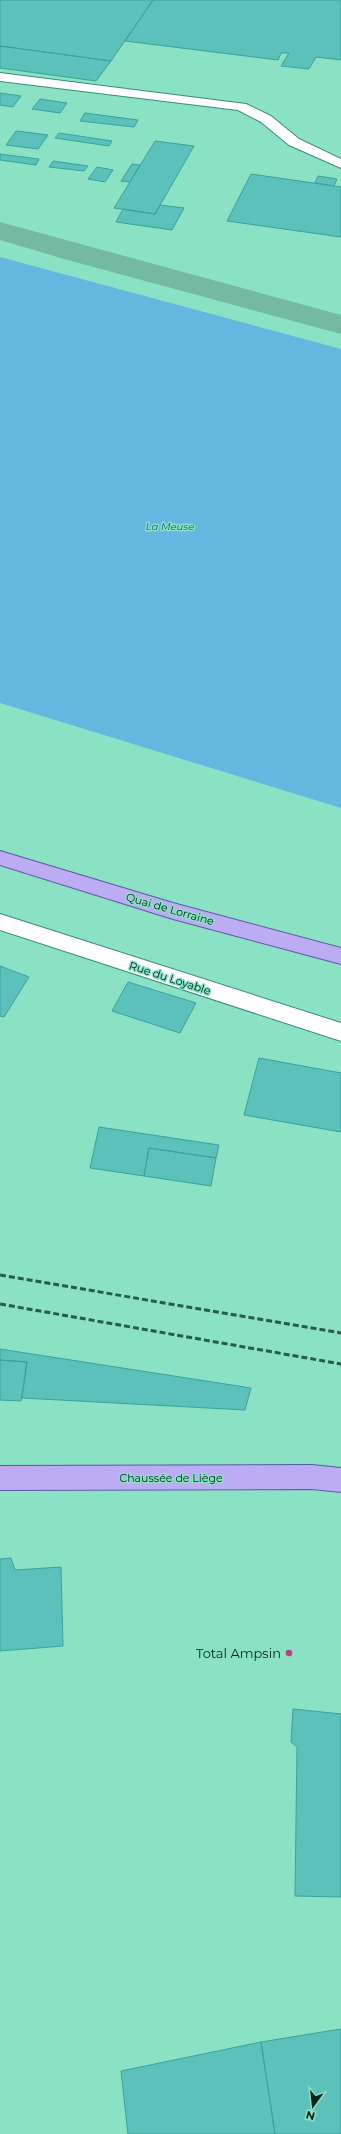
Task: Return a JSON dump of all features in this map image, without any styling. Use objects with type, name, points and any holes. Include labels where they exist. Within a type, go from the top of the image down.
[{"type":"main road","name":"Quai de Lorraine","points":[[0,858],[173,911],[341,956]]},
{"type":"main road","name":"Chaussée de Liège","points":[[0,1478],[304,1477],[341,1480]]},
{"type":"street","points":[[0,77],[241,107],[266,119],[294,142],[341,164]]},
{"type":"street","name":"Rue du Loyable","points":[[0,922],[341,1032]]},
{"type":"shaded area","points":[[0,222],[341,315],[341,334],[64,259],[0,240]]},
{"type":"water","name":"La Meuse","points":[[0,257],[341,349],[341,808],[0,703]]},
{"type":"building","points":[[0,0],[153,0],[111,61],[0,46]]},
{"type":"building","points":[[153,0],[341,0],[341,60],[316,57],[309,69],[281,66],[289,53],[281,53],[278,60],[125,41]]},
{"type":"building","points":[[0,46],[111,61],[96,81],[0,68]]},
{"type":"building","points":[[0,93],[21,96],[13,107],[0,105]]},
{"type":"building","points":[[40,99],[67,103],[60,113],[32,109]]},
{"type":"building","points":[[85,113],[138,120],[134,127],[80,121]]},
{"type":"building","points":[[16,131],[48,135],[38,149],[6,145]]},
{"type":"building","points":[[59,133],[112,141],[109,146],[55,138]]},
{"type":"building","points":[[155,141],[194,146],[155,214],[114,208]]},
{"type":"building","points":[[0,154],[39,159],[36,165],[0,160]]},
{"type":"building","points":[[53,161],[88,166],[84,171],[49,167]]},
{"type":"building","points":[[132,164],[140,165],[130,182],[121,181]]},
{"type":"building","points":[[97,167],[113,170],[105,182],[88,179]]},
{"type":"building","points":[[251,174],[341,187],[341,237],[227,221]]},
{"type":"building","points":[[318,176],[337,179],[334,186],[315,183]]},
{"type":"building","points":[[160,205],[184,208],[172,230],[116,222],[123,209],[155,214]]},
{"type":"building","points":[[0,966],[29,977],[4,1017],[0,1016]]},
{"type":"building","points":[[128,982],[196,1003],[180,1033],[112,1011]]},
{"type":"building","points":[[259,1058],[341,1073],[341,1132],[244,1115]]},
{"type":"building","points":[[99,1127],[219,1145],[216,1158],[149,1148],[144,1176],[90,1168]]},
{"type":"building","points":[[149,1148],[216,1158],[211,1186],[144,1176]]},
{"type":"building","points":[[0,1349],[251,1388],[245,1410],[22,1398],[27,1362],[0,1360]]},
{"type":"building","points":[[0,1360],[27,1362],[21,1401],[0,1400]]},
{"type":"building","points":[[11,1558],[15,1570],[61,1567],[63,1646],[0,1651],[0,1559]]},
{"type":"building","points":[[293,1709],[341,1714],[341,1897],[295,1896],[297,1747],[291,1742]]},
{"type":"building","points":[[341,2029],[341,2134],[275,2134],[261,2042]]},
{"type":"building","points":[[261,2042],[275,2134],[128,2134],[121,2071]]},
{"type":"railway","points":[[0,1275],[341,1333]]},
{"type":"railway","points":[[0,1304],[341,1364]]},
{"type":"place","name":"Total Ampsin","points":[[289,1653]]}]
